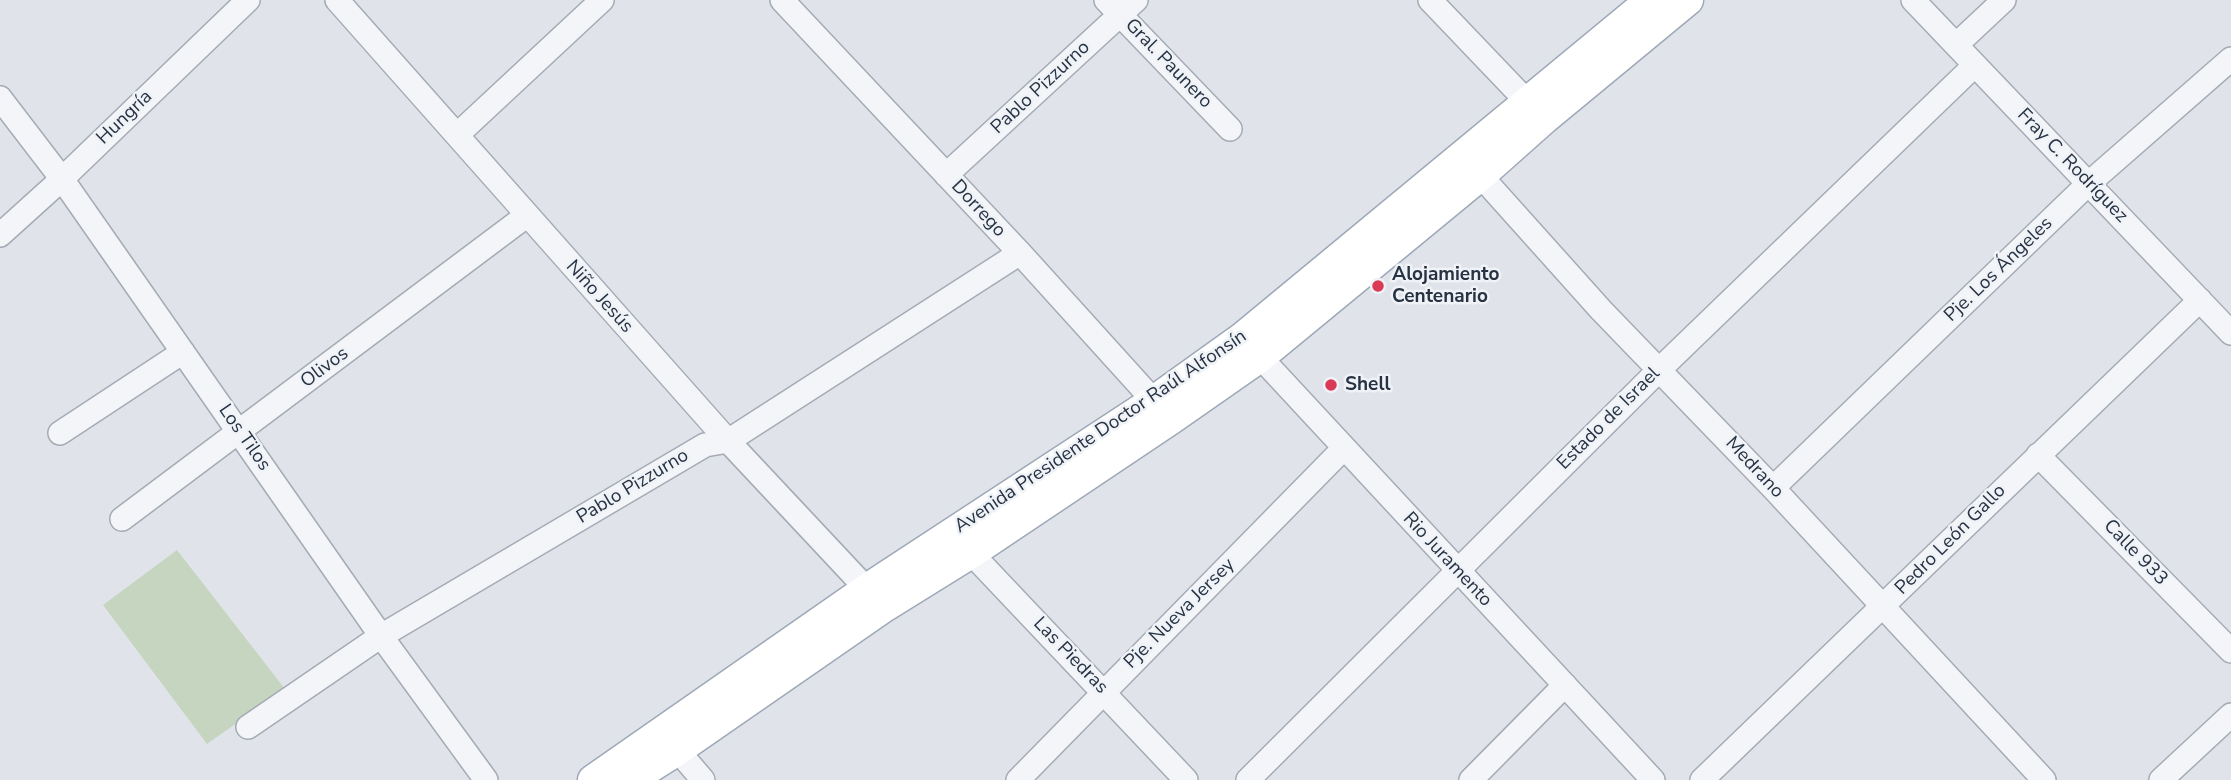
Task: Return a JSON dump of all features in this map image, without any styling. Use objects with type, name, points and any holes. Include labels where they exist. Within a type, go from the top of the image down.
[{"type":"main road","name":"Avenida Presidente Doctor Raúl Alfonsín","points":[[593,780],[669,742],[876,598],[1163,410],[1251,348],[1472,166],[1535,111],[1651,0]]},
{"type":"main road","name":"Avenida Presidente Doctor Raúl Alfonsín","points":[[1535,111],[1688,0]]},
{"type":"main road","name":"Avenida Presidente Doctor Raúl Alfonsín","points":[[630,780],[669,742]]},
{"type":"street","name":"Hungría","points":[[0,235],[248,0]]},
{"type":"street","name":"Niño Jesús","points":[[337,0],[728,441],[876,598]]},
{"type":"street","points":[[457,135],[602,0]]},
{"type":"street","name":"Dorrego","points":[[782,0],[1020,253],[1163,410]]},
{"type":"street","points":[[1430,0],[1535,111]]},
{"type":"street","name":"Fray C. Rodríguez","points":[[1913,0],[2231,333]]},
{"type":"street","points":[[1956,46],[2004,0]]},
{"type":"street","name":"Pablo Pizzurno","points":[[946,175],[1121,5]]},
{"type":"street","name":"Gral. Paunero","points":[[1121,5],[1230,129]]},
{"type":"street","name":"Pje. Los Ángeles","points":[[1773,488],[2088,184],[2231,59]]},
{"type":"street","name":"Estado de Israel","points":[[1248,780],[1660,369],[1975,65]]},
{"type":"street","name":"Los Tilos","points":[[0,98],[62,179],[381,636],[485,780]]},
{"type":"street","name":"Medrano","points":[[1472,166],[1601,310],[1773,488],[2044,780]]},
{"type":"street","name":"Olivos","points":[[122,519],[526,216]]},
{"type":"street","name":"Pablo Pizzurno","points":[[248,727],[381,636],[705,445],[728,441],[1020,253]]},
{"type":"street","name":"Pedro León Gallo","points":[[1702,780],[2200,300]]},
{"type":"street","name":"Rio Juramento","points":[[1251,348],[1653,780]]},
{"type":"street","points":[[60,433],[183,352]]},
{"type":"street","name":"Pje. Nueva Jersey","points":[[1018,780],[1343,449]]},
{"type":"street","name":"Calle 933","points":[[2038,455],[2231,651]]},
{"type":"street","name":"Las Piedras","points":[[964,542],[1186,780]]},
{"type":"street","points":[[1471,780],[1565,685]]},
{"type":"street","points":[[2161,780],[2231,715]]},
{"type":"street","points":[[669,742],[703,780]]},
{"type":"green space","points":[[177,550],[285,689],[207,744],[103,605]]},
{"type":"place","name":"Alojamiento Centenario","points":[[1378,286]]},
{"type":"place","name":"Shell","points":[[1331,385]]}]
